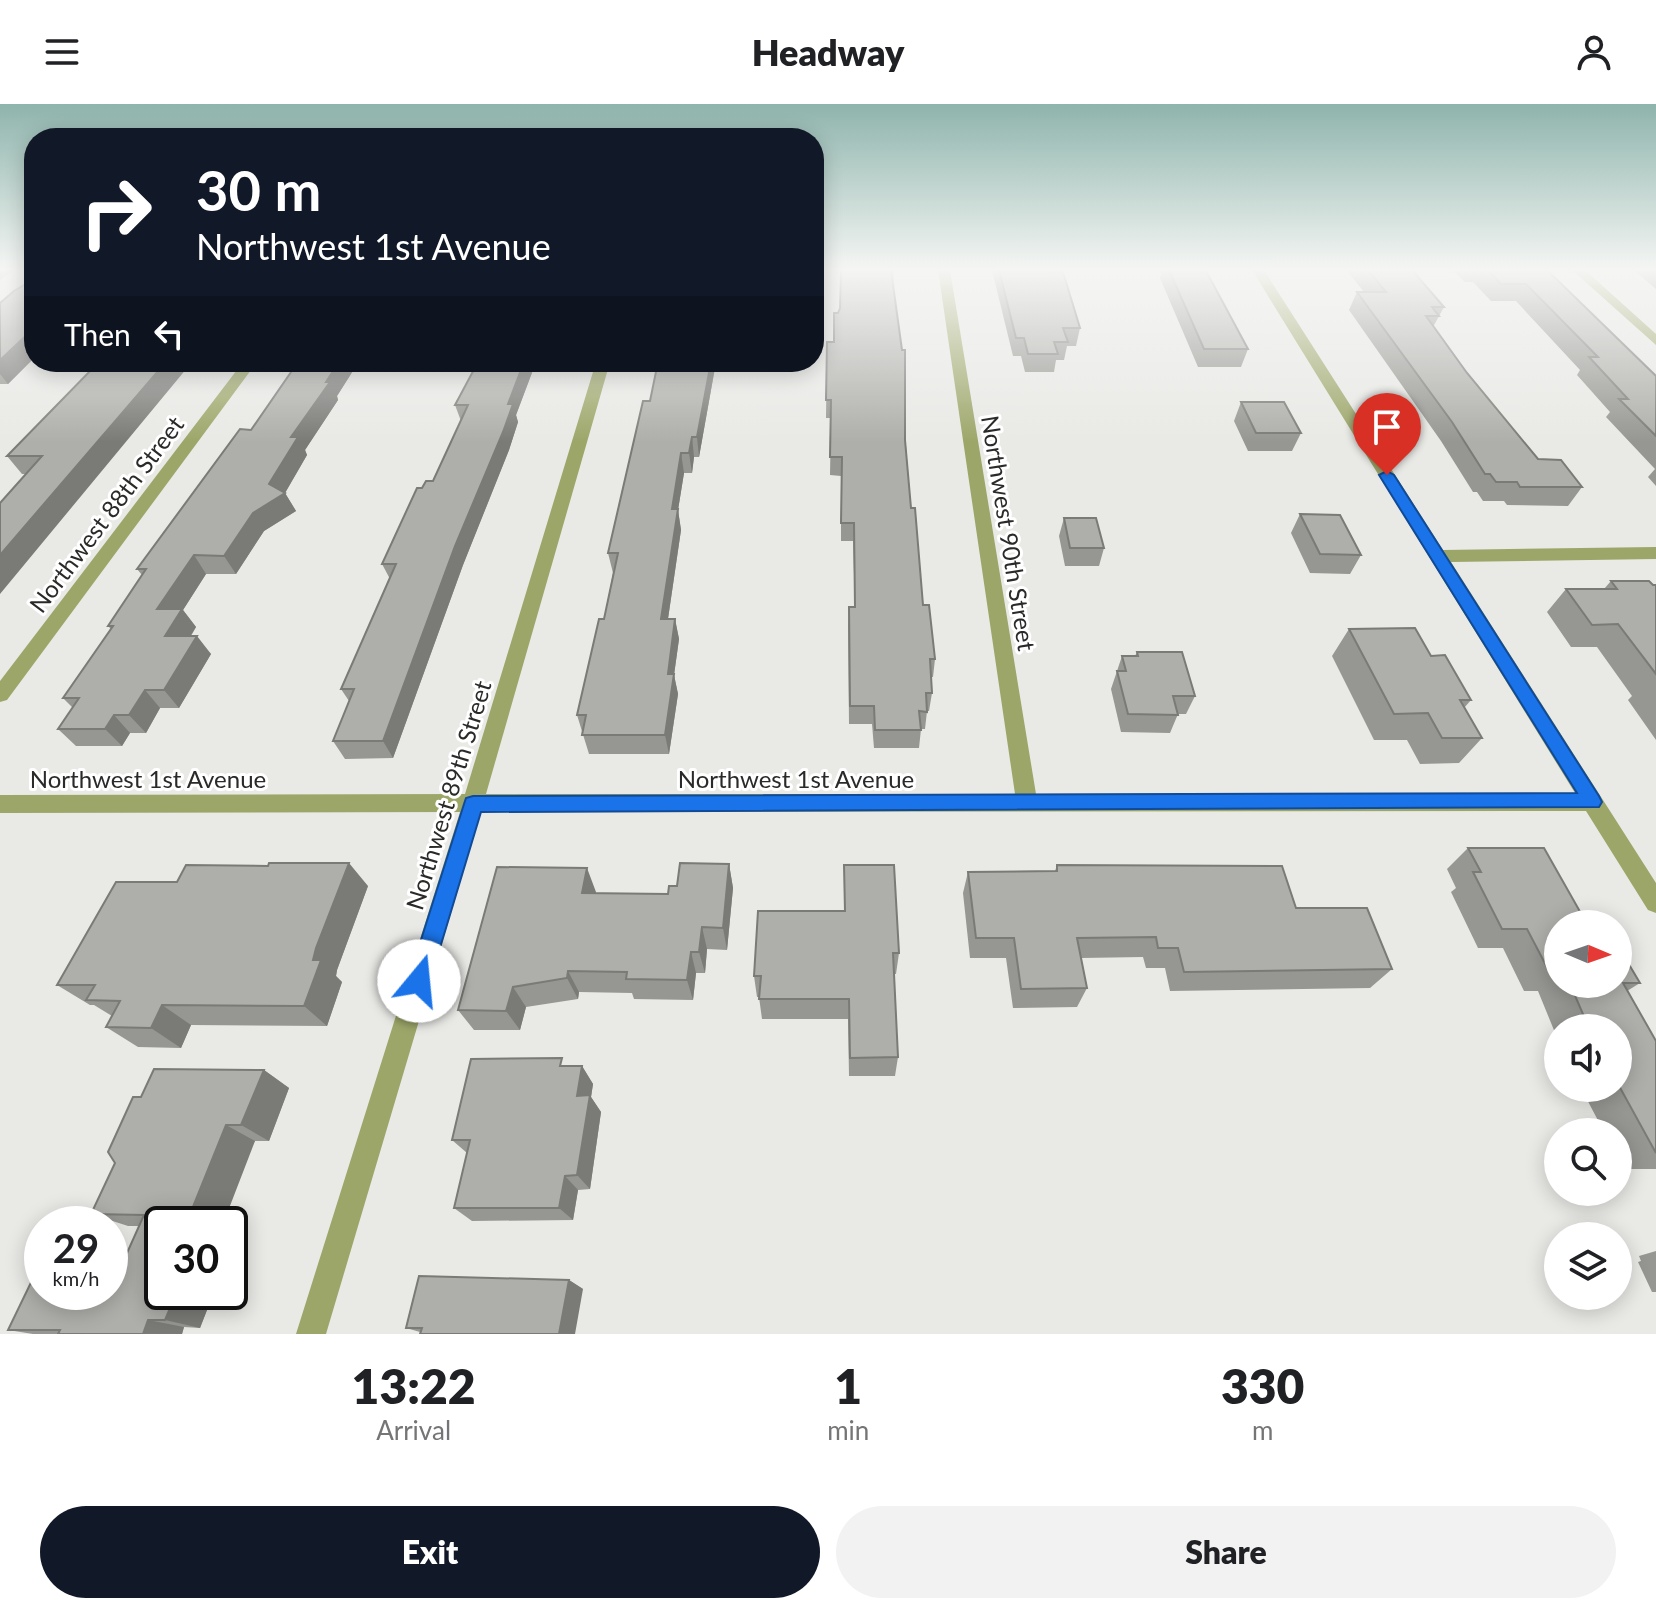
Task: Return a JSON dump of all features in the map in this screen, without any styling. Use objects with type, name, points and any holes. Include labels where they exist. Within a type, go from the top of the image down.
[{"type":"street","name":"Northwest 90th Street","points":[[953,327],[1027,803]]},
{"type":"street","points":[[1294,327],[1656,903]]},
{"type":"street","points":[[1641,327],[1656,341]]},
{"type":"street","name":"Northwest 88th Street","points":[[0,695],[242,372]]},
{"type":"street","name":"Northwest 89th Street","points":[[311,1334],[473,804],[600,372]]},
{"type":"street","points":[[1437,556],[1656,553]]},
{"type":"street","name":"Northwest 1st Avenue","points":[[0,804],[1592,802]]},
{"type":"building","points":[[0,327],[24,327],[24,337],[0,360]]},
{"type":"building","points":[[834,327],[899,327],[902,350],[905,350],[905,440],[911,508],[915,508],[923,605],[929,605],[935,659],[930,659],[932,693],[926,693],[927,712],[919,711],[921,730],[875,730],[874,706],[850,706],[849,607],[855,607],[854,523],[841,523],[842,457],[830,457],[831,400],[826,400],[827,342],[834,342]]},
{"type":"building","points":[[1013,327],[1080,328],[1063,328],[1068,342],[1054,342],[1058,354],[1028,354],[1024,338],[1016,338]]},
{"type":"building","points":[[1194,327],[1236,327],[1248,349],[1204,349]]},
{"type":"building","points":[[1383,327],[1434,327],[1467,373],[1538,459],[1561,460],[1582,487],[1520,487],[1517,482],[1496,482],[1490,474],[1485,474],[1452,422]]},
{"type":"building","points":[[1569,327],[1606,327],[1656,376],[1656,436],[1619,399],[1628,399],[1589,357],[1598,357]]},
{"type":"building","points":[[89,372],[157,372],[0,555],[0,503],[42,456],[7,456]]},
{"type":"building","points":[[291,372],[332,372],[326,382],[330,382],[291,437],[298,437],[269,484],[285,493],[253,513],[224,556],[194,555],[157,609],[182,609],[165,636],[197,636],[164,690],[145,690],[129,715],[114,715],[105,729],[58,729],[79,698],[63,698],[113,626],[108,626],[146,569],[137,569],[240,429],[251,430]]},
{"type":"building","points":[[473,372],[520,372],[508,404],[513,404],[503,432],[455,546],[383,741],[333,741],[354,689],[341,689],[396,564],[382,564],[417,488],[422,488],[426,481],[433,481],[468,405],[455,405]]},
{"type":"building","points":[[656,372],[709,372],[697,437],[692,437],[689,453],[681,453],[672,509],[678,509],[661,619],[675,619],[668,674],[674,674],[665,735],[582,735],[586,715],[577,715],[599,619],[604,619],[618,553],[608,553],[643,401],[650,401]]},
{"type":"building","points":[[1241,402],[1284,402],[1301,433],[1256,433]]},
{"type":"building","points":[[1300,514],[1340,515],[1361,555],[1320,554]]},
{"type":"building","points":[[1064,518],[1096,518],[1104,548],[1070,548]]},
{"type":"building","points":[[1611,581],[1649,581],[1656,585],[1656,674],[1618,624],[1592,625],[1566,589],[1617,589]]},
{"type":"building","points":[[1415,628],[1431,656],[1445,655],[1471,700],[1460,700],[1482,738],[1442,738],[1428,713],[1394,714],[1349,629]]},
{"type":"building","points":[[1137,652],[1182,652],[1195,696],[1173,696],[1178,715],[1128,714],[1117,671],[1126,671],[1122,656],[1138,656]]},
{"type":"building","points":[[1468,848],[1544,848],[1579,910],[1544,910],[1544,962],[1527,929],[1502,929],[1473,872],[1481,872]]},
{"type":"building","points":[[269,863],[349,863],[316,948],[313,960],[321,960],[304,1006],[162,1005],[151,1028],[106,1027],[120,1001],[86,1000],[95,985],[57,985],[116,882],[177,882],[186,865],[268,866]]},
{"type":"building","points":[[680,863],[729,864],[723,928],[702,927],[699,952],[691,952],[687,980],[626,979],[627,972],[568,971],[567,978],[513,987],[506,1011],[458,1010],[497,867],[587,868],[582,893],[668,894],[669,886],[677,886]]},
{"type":"building","points":[[844,865],[894,865],[899,953],[893,953],[898,1057],[850,1058],[849,999],[759,999],[761,976],[754,976],[758,911],[845,911]]},
{"type":"building","points":[[1057,865],[1282,866],[1296,908],[1367,908],[1392,969],[1184,972],[1178,948],[1158,948],[1156,937],[1077,938],[1087,988],[1021,989],[1014,938],[976,938],[968,872],[1057,871]]},
{"type":"building","points":[[1632,970],[1640,983],[1632,983]]},
{"type":"building","points":[[1576,998],[1632,998],[1656,1041],[1656,1153],[1628,1102],[1632,1102],[1632,1014],[1583,1014]]},
{"type":"building","points":[[562,1058],[560,1066],[582,1066],[577,1096],[590,1095],[577,1175],[565,1176],[559,1208],[454,1208],[470,1140],[452,1140],[471,1059]]},
{"type":"building","points":[[154,1069],[264,1070],[241,1125],[226,1125],[193,1206],[144,1206],[144,1215],[128,1215],[128,1206],[95,1206],[115,1163],[108,1152],[133,1097],[141,1097]]},
{"type":"building","points":[[144,1215],[144,1310],[169,1310],[165,1320],[148,1320],[143,1334],[58,1334],[60,1330],[8,1330],[24,1297],[24,1310],[128,1310],[128,1251]]},
{"type":"building","points":[[419,1276],[569,1280],[559,1334],[420,1334],[422,1328],[406,1328]]},
{"type":"route","points":[[419,981],[473,804],[1592,802],[1387,475]]}]
